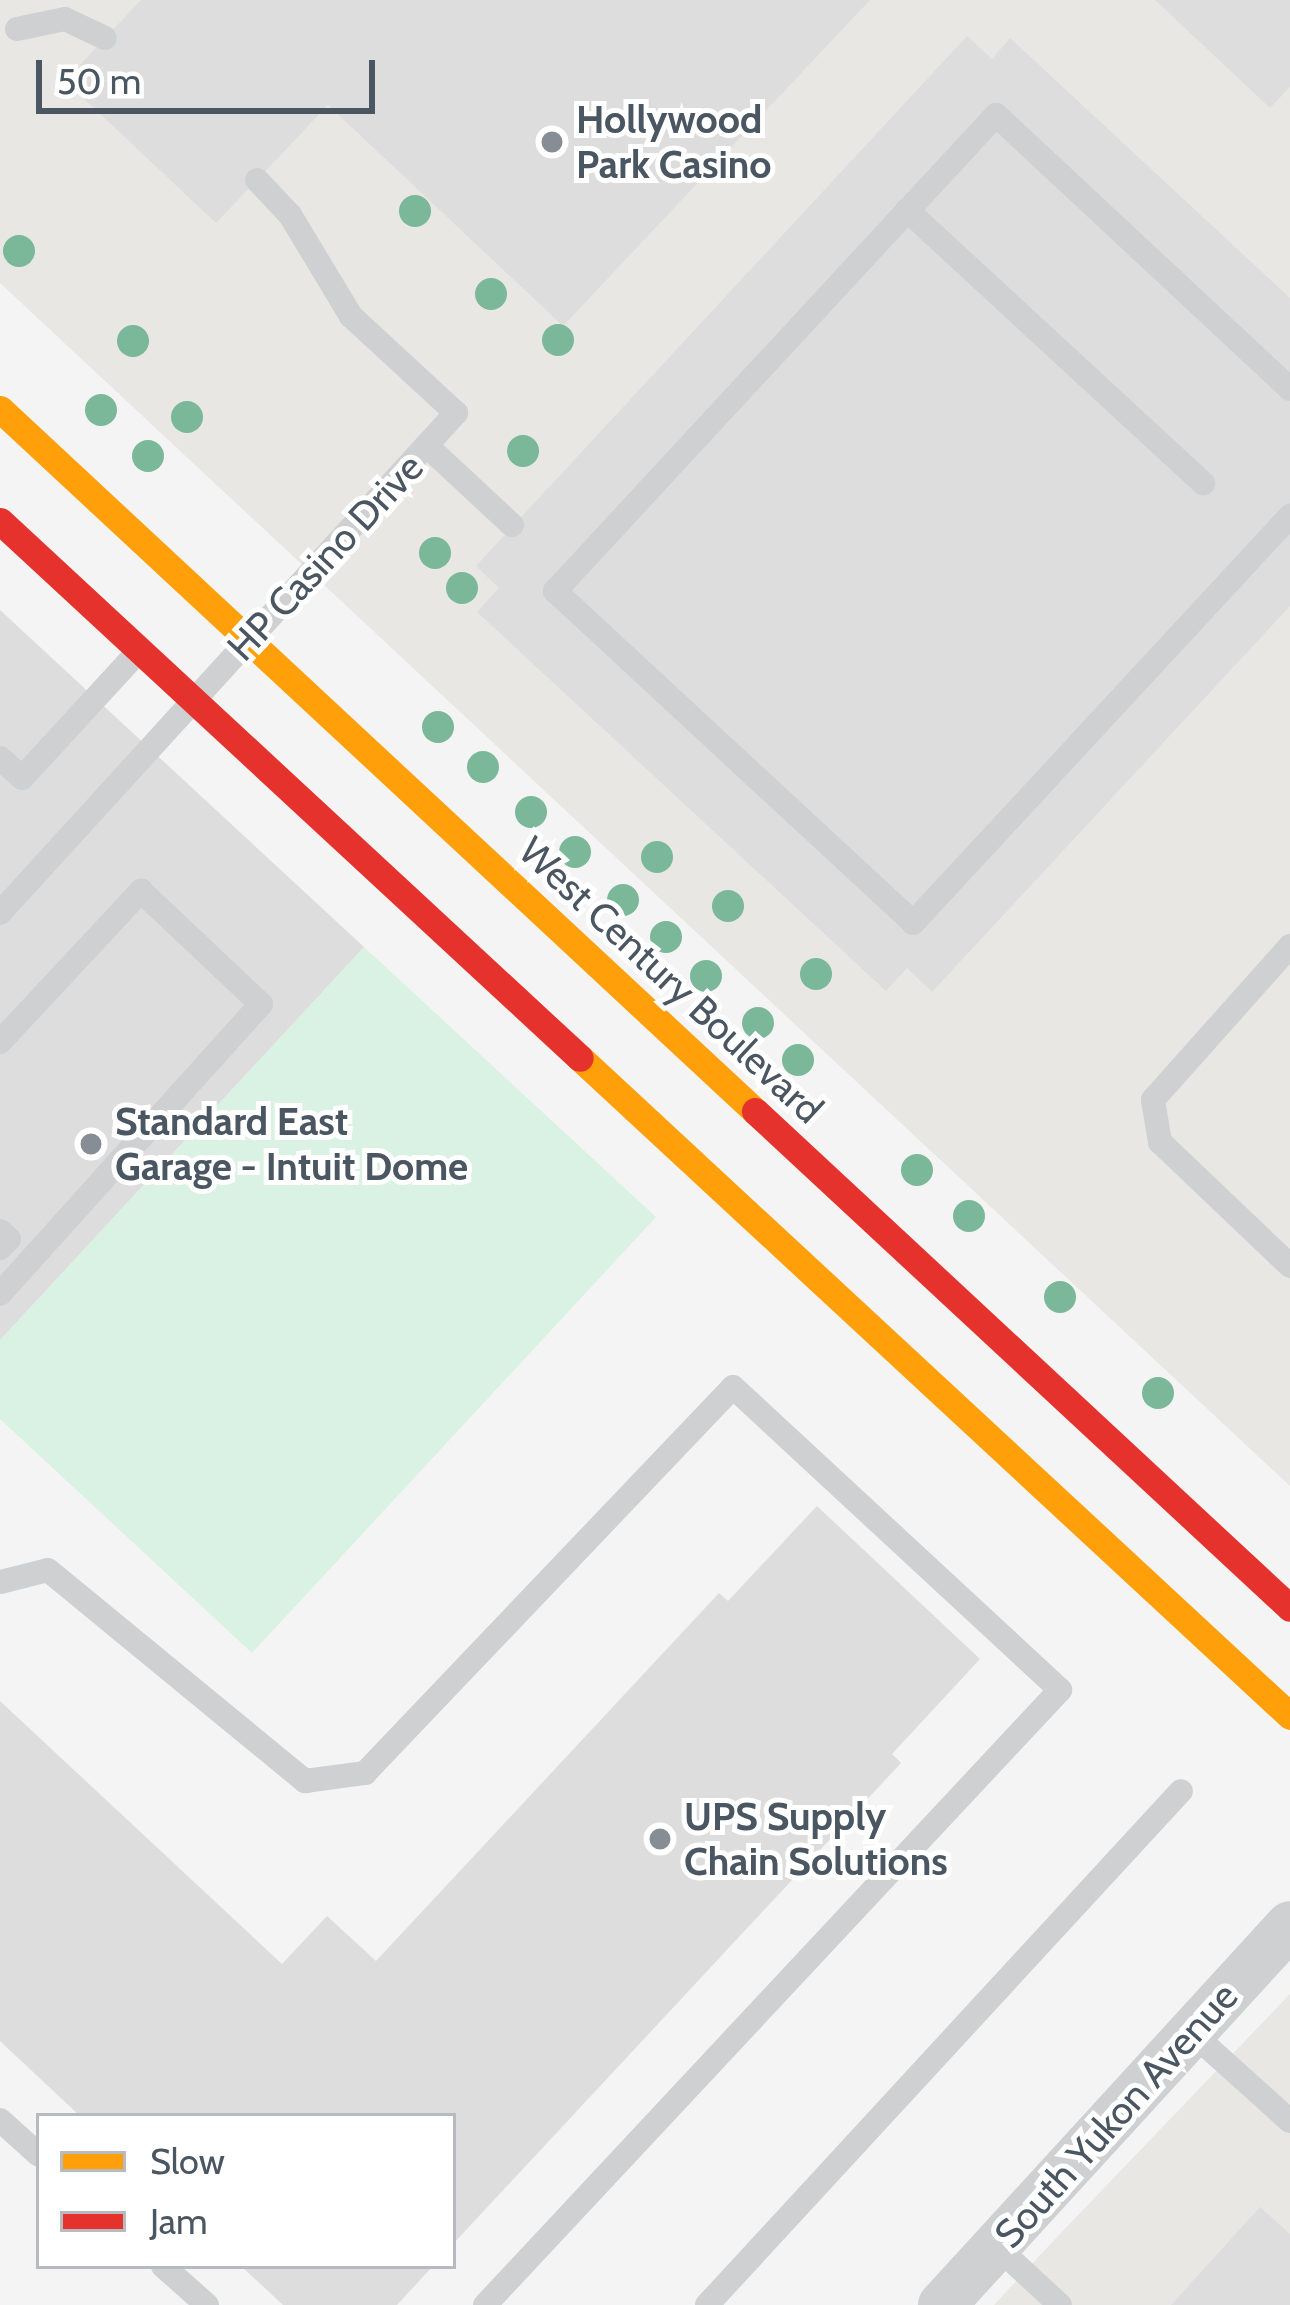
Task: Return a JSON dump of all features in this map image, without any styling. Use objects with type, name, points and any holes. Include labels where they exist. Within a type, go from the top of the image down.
[{"type":"main road","name":"West Century Boulevard","points":[[0,409],[1290,1608]]},
{"type":"main road","points":[[0,521],[1290,1716]]},
{"type":"street","name":"South Yukon Avenue","points":[[942,2305],[1290,1925]]},
{"type":"lane","points":[[17,29],[64,19],[105,38]]},
{"type":"lane","points":[[1290,388],[996,116],[555,591],[913,923],[1290,517]]},
{"type":"lane","name":"HP Casino Drive","points":[[0,914],[456,413],[350,316],[290,215],[257,180]]},
{"type":"lane","points":[[908,210],[1203,483]]},
{"type":"lane","points":[[427,446],[512,525]]},
{"type":"lane","points":[[0,758],[22,778],[139,650]]},
{"type":"lane","points":[[0,1042],[141,891],[261,1004],[0,1294]]},
{"type":"lane","points":[[1290,946],[1153,1100],[1160,1142],[1290,1266]]},
{"type":"lane","points":[[0,1231],[9,1238],[0,1248]]},
{"type":"lane","points":[[0,1582],[48,1570],[305,1781],[365,1773],[734,1388],[1060,1690],[484,2305]]},
{"type":"lane","points":[[707,2305],[1180,1791]]},
{"type":"lane","points":[[1191,2032],[1290,2121]]},
{"type":"lane","points":[[0,2120],[36,2152]]},
{"type":"lane","points":[[996,2246],[1060,2305]]},
{"type":"lane","points":[[166,2269],[207,2305]]},
{"type":"shaded area","points":[[0,0],[1290,0],[1290,1486],[0,283]]},
{"type":"shaded area","points":[[1290,1994],[1290,2305],[994,2305],[1058,2236]]},
{"type":"green space","points":[[364,947],[656,1217],[252,1653],[0,1419],[0,1340]]},
{"type":"building","name":"Hollywood Park Casino","points":[[141,0],[870,0],[563,326],[328,105],[216,223],[65,81]]},
{"type":"building","points":[[1155,0],[1290,0],[1290,87],[1270,108]]},
{"type":"building","points":[[967,36],[992,59],[1010,38],[1290,298],[1290,606],[932,992],[907,968],[886,991],[477,612],[499,588],[476,566]]},
{"type":"building","name":"Standard East Garage - Intuit Dome","points":[[0,610],[364,947],[0,1340]]},
{"type":"building","name":"UPS Supply Chain Solutions","points":[[817,1506],[980,1659],[892,1754],[901,1763],[456,2241],[456,2113],[77,2113],[0,2041],[0,1701],[282,1964],[327,1916],[376,1961],[719,1593],[728,1601]]},
{"type":"building","points":[[1260,2207],[1290,2234],[1290,2305],[1171,2305]]},
{"type":"building","points":[[244,2269],[430,2269],[397,2305],[283,2305]]},
{"type":"traffic: slow","points":[[0,409],[755,1111]]},
{"type":"traffic: slow","points":[[580,1058],[1290,1716]]},
{"type":"traffic: jam","points":[[0,521],[580,1058]]},
{"type":"traffic: jam","points":[[755,1111],[1290,1608]]},
{"type":"place","name":"Hollywood Park Casino","points":[[552,142]]},
{"type":"place","name":"Standard East Garage - Intuit Dome","points":[[91,1144]]},
{"type":"place","name":"UPS Supply Chain Solutions","points":[[660,1839]]}]
